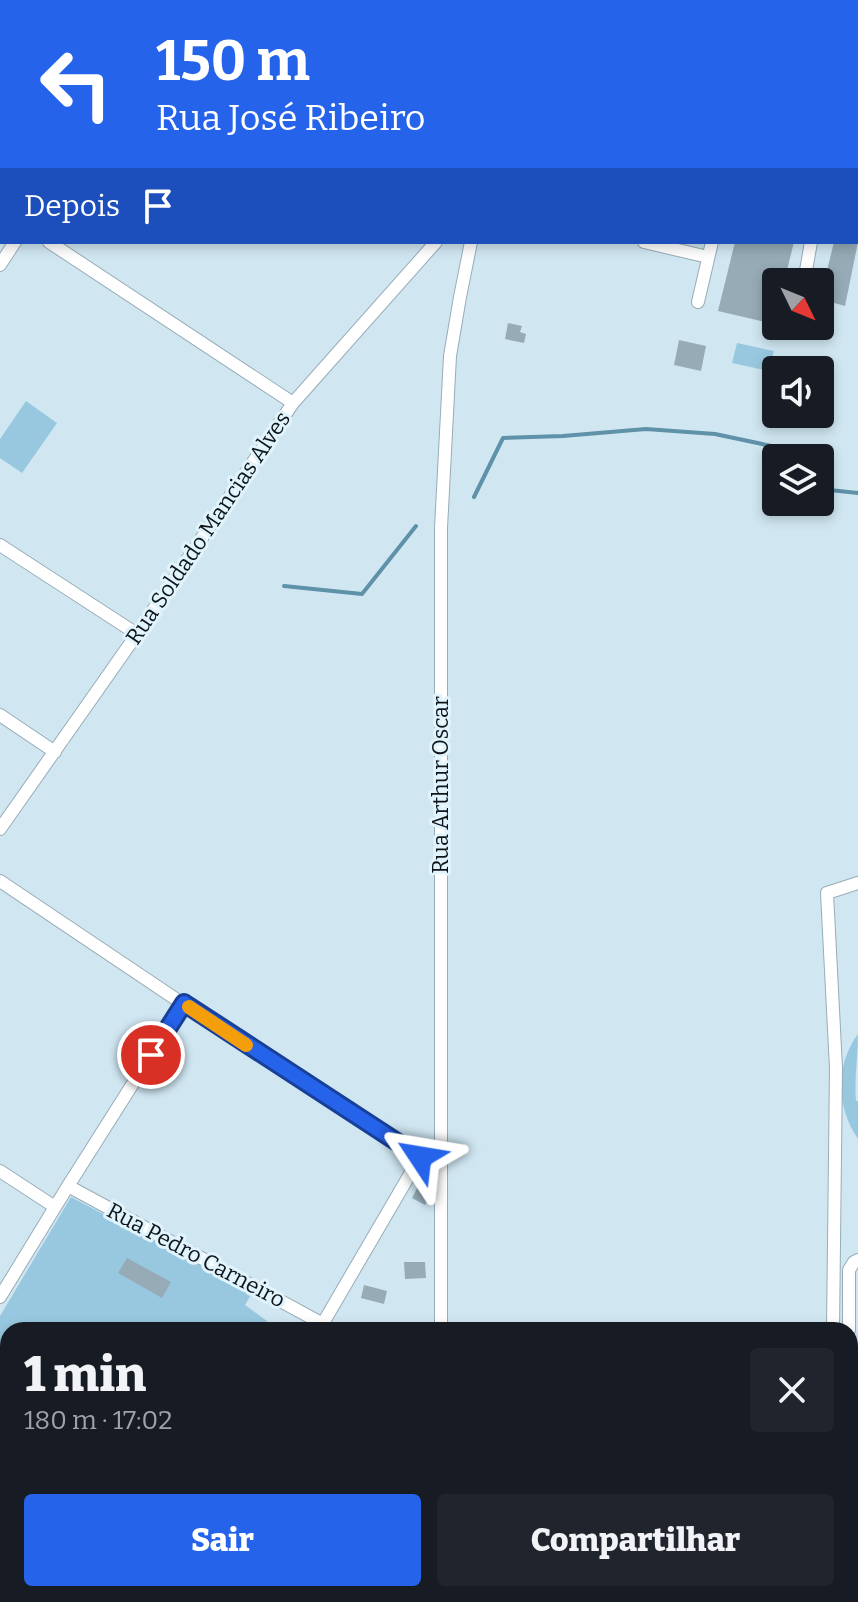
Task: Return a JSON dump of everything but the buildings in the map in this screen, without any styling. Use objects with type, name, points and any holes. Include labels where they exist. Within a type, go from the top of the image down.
[{"type":"street","points":[[0,265],[14,244]]},
{"type":"street","points":[[52,244],[293,403]]},
{"type":"street","name":"Rua Soldado Mancias Alves","points":[[0,829],[293,403],[434,244]]},
{"type":"street","name":"Rua Arthur Oscar","points":[[441,1322],[441,528],[450,356],[471,244]]},
{"type":"street","points":[[653,244],[708,257]]},
{"type":"street","points":[[698,302],[711,244]]},
{"type":"street","points":[[806,268],[811,244]]},
{"type":"street","points":[[0,545],[137,634]]},
{"type":"street","points":[[0,715],[55,752]]},
{"type":"street","points":[[0,881],[420,1157],[440,1155]]},
{"type":"street","points":[[833,1322],[836,1068],[827,893],[858,883]]},
{"type":"street","points":[[0,1297],[184,1003]]},
{"type":"street","points":[[324,1322],[420,1157]]},
{"type":"street","points":[[0,1171],[55,1207]]},
{"type":"street","name":"Rua Pedro Carneiro","points":[[68,1186],[312,1322]]},
{"type":"street","points":[[850,1322],[854,1265]]},
{"type":"shaded area","points":[[737,343],[774,351],[773,356],[762,356],[762,369],[732,363]]},
{"type":"shaded area","points":[[26,401],[57,423],[22,473],[0,458],[0,439]]},
{"type":"shaded area","points":[[858,1034],[855,1084],[858,1139],[845,1113],[841,1086],[845,1059]]},
{"type":"shaded area","points":[[71,1197],[252,1293],[245,1305],[267,1321],[0,1322],[0,1316]]},
{"type":"waterway","points":[[474,497],[503,438],[646,429],[715,434],[762,444]]},
{"type":"waterway","points":[[834,490],[858,493]]},
{"type":"waterway","points":[[284,586],[362,594],[416,526]]},
{"type":"slow traffic","points":[[189,1007],[246,1045]]},
{"type":"route","points":[[151,1055],[184,1003],[420,1157]]}]
